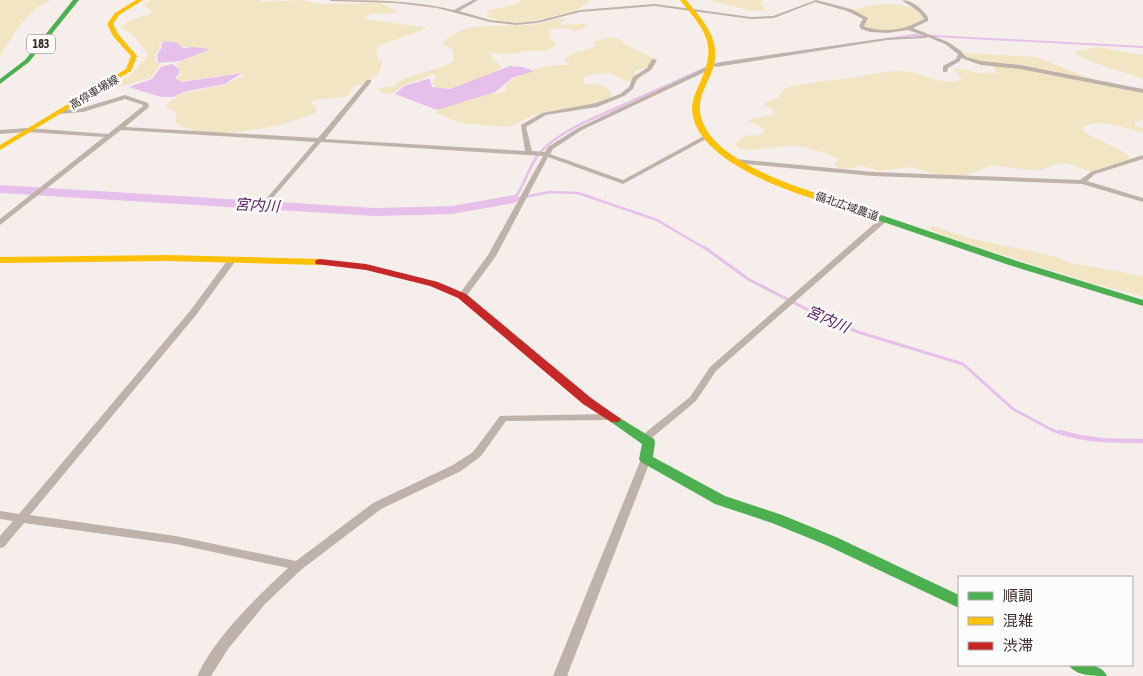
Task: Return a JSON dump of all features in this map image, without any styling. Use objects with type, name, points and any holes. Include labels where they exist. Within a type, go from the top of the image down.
[{"type":"main road","name":"183","points":[[0,82],[27,61],[76,0]]},
{"type":"main road","name":"高停車場線","points":[[0,148],[129,70],[134,56],[127,45],[114,34],[110,28],[110,22],[120,11],[140,0]]},
{"type":"main road","name":"備北広域農道","points":[[686,4],[712,40],[714,49],[711,66],[696,104],[695,116],[706,136],[736,161],[782,182],[885,219],[1041,273],[1143,303]]},
{"type":"main road","name":"高停車場線","points":[[0,142],[27,130]]},
{"type":"main road","points":[[0,260],[233,259],[310,261],[366,267],[434,284],[462,296],[587,401],[644,438],[648,442],[646,459],[720,500],[777,519],[831,541],[958,602]]},
{"type":"main road","points":[[1079,666],[1099,676]]},
{"type":"street","points":[[330,0],[396,2],[456,11],[490,21],[516,24],[596,9],[655,4],[686,4],[751,18],[767,18],[815,1],[857,13],[866,19],[861,26],[868,30],[883,31],[908,28],[921,24],[926,20],[921,10],[904,0]]},
{"type":"street","points":[[456,11],[476,0]]},
{"type":"street","points":[[1134,0],[1143,0]]},
{"type":"street","points":[[908,28],[932,36],[956,48],[965,59],[1143,91]]},
{"type":"street","points":[[462,296],[492,256],[545,154],[566,136],[711,66],[898,37],[932,36]]},
{"type":"street","points":[[945,71],[945,67],[958,60],[962,54]]},
{"type":"street","points":[[529,153],[523,126],[544,114],[597,105],[622,96],[631,88],[635,78],[649,69],[654,60]]},
{"type":"street","points":[[268,200],[321,140],[369,81]]},
{"type":"street","points":[[0,223],[146,107],[146,104],[125,97],[83,110],[59,112]]},
{"type":"street","points":[[118,128],[545,154],[623,182],[706,136]]},
{"type":"street","points":[[0,132],[27,130],[109,136]]},
{"type":"street","points":[[1082,182],[1093,173],[1143,156]]},
{"type":"street","points":[[736,161],[873,174],[1082,182],[1143,200]]},
{"type":"street","points":[[644,438],[693,400],[713,369],[885,219]]},
{"type":"street","points":[[0,544],[193,313],[233,259]]},
{"type":"street","points":[[204,676],[224,646],[260,602],[298,566],[377,506],[457,468],[477,454],[503,418],[611,417]]},
{"type":"street","points":[[560,676],[646,459]]},
{"type":"street","points":[[0,515],[176,540],[298,566]]},
{"type":"shaded area","points":[[0,0],[52,0],[35,9],[28,16],[0,56]]},
{"type":"shaded area","points":[[151,0],[262,0],[259,2],[301,0],[320,4],[381,3],[397,11],[390,14],[370,14],[365,17],[366,19],[426,29],[376,48],[378,59],[382,62],[376,76],[368,82],[352,87],[349,95],[345,97],[314,100],[311,103],[317,108],[315,113],[283,124],[264,128],[224,133],[205,132],[189,129],[175,122],[177,113],[167,108],[167,104],[180,94],[224,85],[244,75],[233,74],[185,81],[179,81],[176,78],[181,74],[176,64],[211,48],[186,47],[170,41],[163,42],[159,44],[160,47],[155,55],[157,63],[160,65],[153,75],[148,79],[110,89],[133,73],[149,54],[132,34],[121,28],[128,21],[150,14],[152,12],[144,5]]},
{"type":"shaded area","points":[[519,0],[591,0],[576,11],[528,22],[506,22],[485,17],[490,14],[485,11],[518,4]]},
{"type":"shaded area","points":[[709,0],[763,0],[760,3],[765,9],[763,11],[753,11]]},
{"type":"shaded area","points":[[892,4],[906,6],[919,11],[924,16],[922,22],[892,30],[876,31],[863,25],[867,19],[852,10],[871,5]]},
{"type":"shaded area","points":[[559,18],[566,20],[560,23],[562,25],[584,24],[587,27],[571,32],[572,29],[570,28],[550,29],[551,34],[549,38],[557,44],[546,51],[524,51],[512,54],[492,53],[490,54],[501,67],[466,84],[445,89],[437,87],[432,83],[436,76],[434,74],[402,86],[394,93],[383,94],[377,89],[394,86],[399,81],[411,76],[439,68],[454,61],[453,50],[442,43],[451,35],[461,30],[483,26],[533,25]]},
{"type":"shaded area","points":[[610,37],[622,40],[624,44],[656,59],[655,65],[635,71],[634,73],[640,80],[636,82],[608,73],[583,77],[584,83],[608,89],[612,98],[592,105],[536,114],[508,127],[460,123],[435,113],[445,105],[459,100],[504,92],[506,91],[507,84],[513,79],[528,72],[543,67],[567,65],[569,64],[564,61],[570,55],[593,48],[596,45],[593,42]]},
{"type":"shaded area","points":[[166,41],[177,43],[183,48],[210,49],[181,61],[158,63],[157,55],[162,47],[161,44]]},
{"type":"shaded area","points":[[1098,47],[1143,55],[1143,79],[1098,64],[1073,52]]},
{"type":"shaded area","points":[[965,53],[1036,57],[1107,85],[1143,93],[1143,119],[1134,123],[1138,127],[1143,128],[1143,132],[1106,123],[1090,124],[1083,127],[1083,131],[1094,138],[1124,152],[1129,156],[1129,160],[1091,172],[1069,164],[1059,163],[1041,170],[992,165],[967,175],[952,175],[930,173],[912,167],[879,171],[859,165],[851,169],[839,168],[834,164],[839,160],[837,158],[804,147],[786,146],[747,150],[739,149],[735,144],[745,136],[761,135],[765,129],[747,120],[773,115],[773,110],[763,104],[779,97],[789,87],[896,71],[910,72],[947,82],[962,79],[954,70],[956,68],[979,73],[998,73],[992,66],[963,56]]},
{"type":"shaded area","points":[[172,64],[179,69],[179,74],[175,78],[182,82],[242,73],[225,84],[187,91],[173,97],[161,97],[129,87],[152,79],[161,67]]},
{"type":"shaded area","points":[[510,66],[523,67],[534,71],[512,78],[495,92],[437,110],[395,94],[404,86],[428,79],[430,79],[432,87],[450,89]]},
{"type":"shaded area","points":[[932,226],[969,238],[1053,256],[1071,263],[1143,276],[1143,296],[1094,284],[950,238],[928,229]]},
{"type":"waterway","name":"宮内川","points":[[721,63],[914,35],[1143,47]]},
{"type":"waterway","name":"宮内川","points":[[616,108],[710,66]]},
{"type":"waterway","name":"宮内川","points":[[619,107],[564,133],[545,147],[535,160],[514,199],[550,192],[578,193],[657,220],[706,249]]},
{"type":"waterway","name":"宮内川","points":[[0,189],[375,212],[452,210],[514,199]]},
{"type":"waterway","name":"宮内川","points":[[704,247],[748,279],[820,316],[858,332],[963,364],[1013,409],[1052,430],[1064,434]]},
{"type":"waterway","name":"宮内川","points":[[1060,432],[1090,439],[1143,441]]},
{"type":"traffic: fast","points":[[0,82],[27,61],[76,0]]},
{"type":"traffic: fast","points":[[825,199],[1013,263],[1143,303]]},
{"type":"traffic: fast","points":[[615,419],[649,442],[646,459],[720,500],[777,519],[831,541],[958,602]]},
{"type":"traffic: fast","points":[[1079,666],[1099,676]]},
{"type":"traffic: slow","points":[[0,148],[129,70],[134,56],[115,35],[110,24],[117,14],[140,0]]},
{"type":"traffic: slow","points":[[683,0],[704,27],[712,44],[711,64],[697,101],[696,110],[700,127],[711,142],[747,168],[789,187],[825,199]]},
{"type":"traffic: slow","points":[[0,260],[167,258],[320,262]]},
{"type":"traffic: jam","points":[[320,262],[366,267],[434,284],[462,296],[587,401],[615,419]]}]
